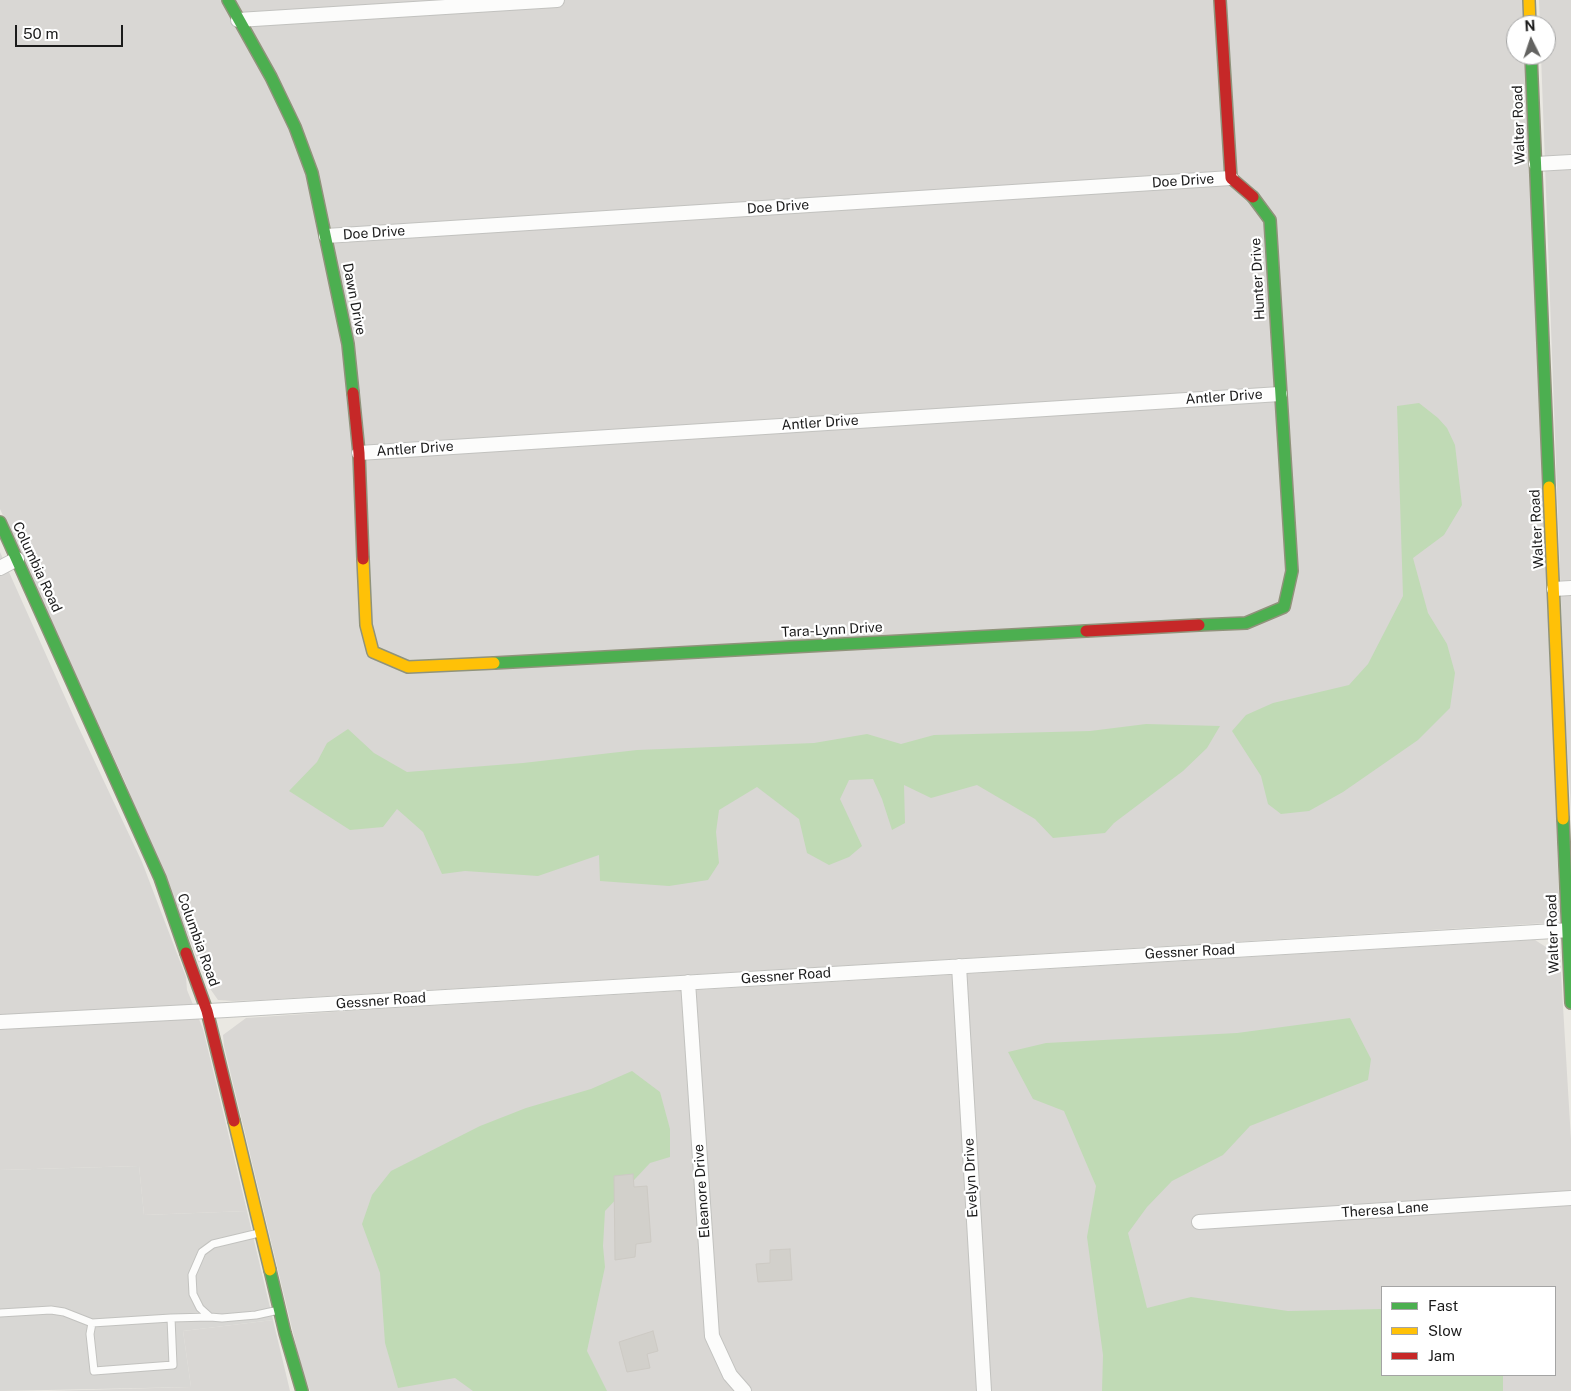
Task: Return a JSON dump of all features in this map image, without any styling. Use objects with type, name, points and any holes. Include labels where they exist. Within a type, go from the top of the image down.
[{"type":"street","name":"Dawn Drive","points":[[228,0],[271,77],[295,127],[312,173],[326,236],[348,344],[359,452],[366,625]]},
{"type":"street","points":[[238,20],[556,0]]},
{"type":"street","points":[[1220,0],[1231,178]]},
{"type":"street","points":[[1529,0],[1530,15]]},
{"type":"street","name":"Walter Road","points":[[1531,65],[1571,1003]]},
{"type":"street","points":[[1536,164],[1571,162]]},
{"type":"street","name":"Doe Drive","points":[[326,236],[1231,178]]},
{"type":"street","name":"Hunter Drive","points":[[1231,178],[1252,194],[1270,220],[1292,571]]},
{"type":"street","name":"Antler Drive","points":[[359,452],[1280,394]]},
{"type":"street","name":"Columbia Road","points":[[0,522],[160,878],[207,1011],[298,1383],[302,1391]]},
{"type":"street","points":[[0,568],[17,559]]},
{"type":"street","name":"Tara-Lynn Drive","points":[[366,625],[373,652],[408,667],[1246,623],[1284,607],[1292,571]]},
{"type":"street","points":[[1554,589],[1571,588]]},
{"type":"street","name":"Gessner Road","points":[[0,1022],[1569,930]]},
{"type":"street","name":"Evelyn Drive","points":[[959,966],[984,1391]]},
{"type":"street","name":"Eleanore Drive","points":[[688,982],[712,1336],[730,1375],[744,1391]]},
{"type":"street","name":"Theresa Lane","points":[[1200,1222],[1571,1198]]},
{"type":"lane","points":[[210,1317],[200,1308],[193,1294],[192,1275],[202,1252],[213,1244],[262,1233]]},
{"type":"lane","points":[[0,1313],[51,1310],[64,1312],[92,1323],[170,1318],[222,1318],[248,1316],[280,1310]]},
{"type":"lane","points":[[92,1323],[90,1334],[94,1371],[173,1365],[170,1318]]},
{"type":"shaded area","points":[[0,0],[1523,0],[1524,15],[1506,15],[1506,65],[1526,65],[1560,920],[1546,923],[870,964],[260,1000],[218,1000],[201,968],[125,782],[0,509]]},
{"type":"shaded area","points":[[1539,0],[1571,0],[1571,809],[1565,709],[1541,65],[1556,65],[1556,15],[1540,15]]},
{"type":"shaded area","points":[[0,552],[77,724],[142,862],[186,977],[187,990],[203,1029],[247,1211],[144,1215],[139,1166],[0,1170]]},
{"type":"shaded area","points":[[1535,940],[1560,956],[1571,1140],[1571,1391],[310,1391],[302,1370],[224,1046],[223,1035],[246,1018]]},
{"type":"shaded area","points":[[139,1166],[144,1215],[247,1211],[273,1320],[183,1331],[191,1387],[0,1391],[0,1170]]},
{"type":"shaded area","points":[[273,1320],[290,1391],[46,1391],[191,1387],[183,1331]]},
{"type":"green space","points":[[1419,403],[1447,428],[1455,445],[1462,505],[1444,535],[1413,558],[1428,613],[1447,644],[1455,673],[1450,708],[1418,740],[1343,792],[1309,811],[1281,814],[1268,804],[1261,776],[1232,731],[1246,715],[1273,703],[1349,685],[1368,664],[1403,596],[1397,406]]},
{"type":"green space","points":[[1146,724],[1220,726],[1207,748],[1183,771],[1114,823],[1105,833],[1053,838],[1035,819],[977,785],[931,798],[904,785],[905,823],[892,830],[873,779],[849,780],[840,799],[862,846],[849,857],[829,865],[807,853],[799,819],[757,787],[719,810],[716,832],[719,863],[708,880],[669,886],[600,881],[599,855],[538,876],[465,871],[442,874],[423,832],[397,809],[383,827],[350,830],[289,791],[317,762],[327,743],[348,729],[374,753],[407,772],[523,763],[637,750],[814,743],[867,734],[901,744],[934,735],[1090,731]]},
{"type":"green space","points":[[1350,1018],[1371,1059],[1368,1080],[1250,1126],[1223,1155],[1172,1181],[1147,1207],[1128,1233],[1147,1308],[1191,1297],[1288,1311],[1381,1309],[1381,1376],[1503,1376],[1503,1391],[1102,1391],[1103,1355],[1087,1237],[1096,1186],[1064,1111],[1033,1099],[1008,1052],[1046,1043],[1237,1033]]},
{"type":"green space","points":[[632,1071],[660,1092],[670,1129],[670,1157],[650,1163],[605,1211],[603,1246],[605,1267],[587,1351],[607,1391],[473,1391],[455,1378],[398,1388],[385,1343],[380,1273],[362,1224],[372,1195],[391,1171],[480,1126],[526,1108],[591,1089]]},
{"type":"building","points":[[633,1174],[634,1187],[647,1186],[651,1242],[636,1244],[635,1257],[615,1260],[614,1176]]},
{"type":"building","points":[[790,1249],[792,1280],[758,1282],[756,1264],[770,1263],[770,1250]]},
{"type":"building","points":[[653,1331],[658,1351],[647,1354],[650,1368],[627,1372],[619,1342]]},
{"type":"traffic: fast","points":[[228,0],[271,77],[295,127],[312,173],[348,344],[353,393]]},
{"type":"traffic: fast","points":[[1531,65],[1549,487]]},
{"type":"traffic: fast","points":[[1199,625],[1246,623],[1284,607],[1292,571],[1270,220],[1253,197]]},
{"type":"traffic: fast","points":[[0,522],[160,878],[186,953]]},
{"type":"traffic: fast","points":[[494,663],[1086,631]]},
{"type":"traffic: fast","points":[[1563,819],[1571,1003]]},
{"type":"traffic: fast","points":[[270,1270],[285,1333],[302,1391]]},
{"type":"traffic: slow","points":[[1529,0],[1530,15]]},
{"type":"traffic: slow","points":[[1549,487],[1563,819]]},
{"type":"traffic: slow","points":[[363,559],[366,625],[373,652],[408,667],[494,663]]},
{"type":"traffic: slow","points":[[234,1121],[270,1270]]},
{"type":"traffic: jam","points":[[1220,0],[1231,178],[1253,197]]},
{"type":"traffic: jam","points":[[353,393],[359,453],[363,559]]},
{"type":"traffic: jam","points":[[1086,631],[1199,625]]},
{"type":"traffic: jam","points":[[186,953],[207,1011],[234,1121]]}]
